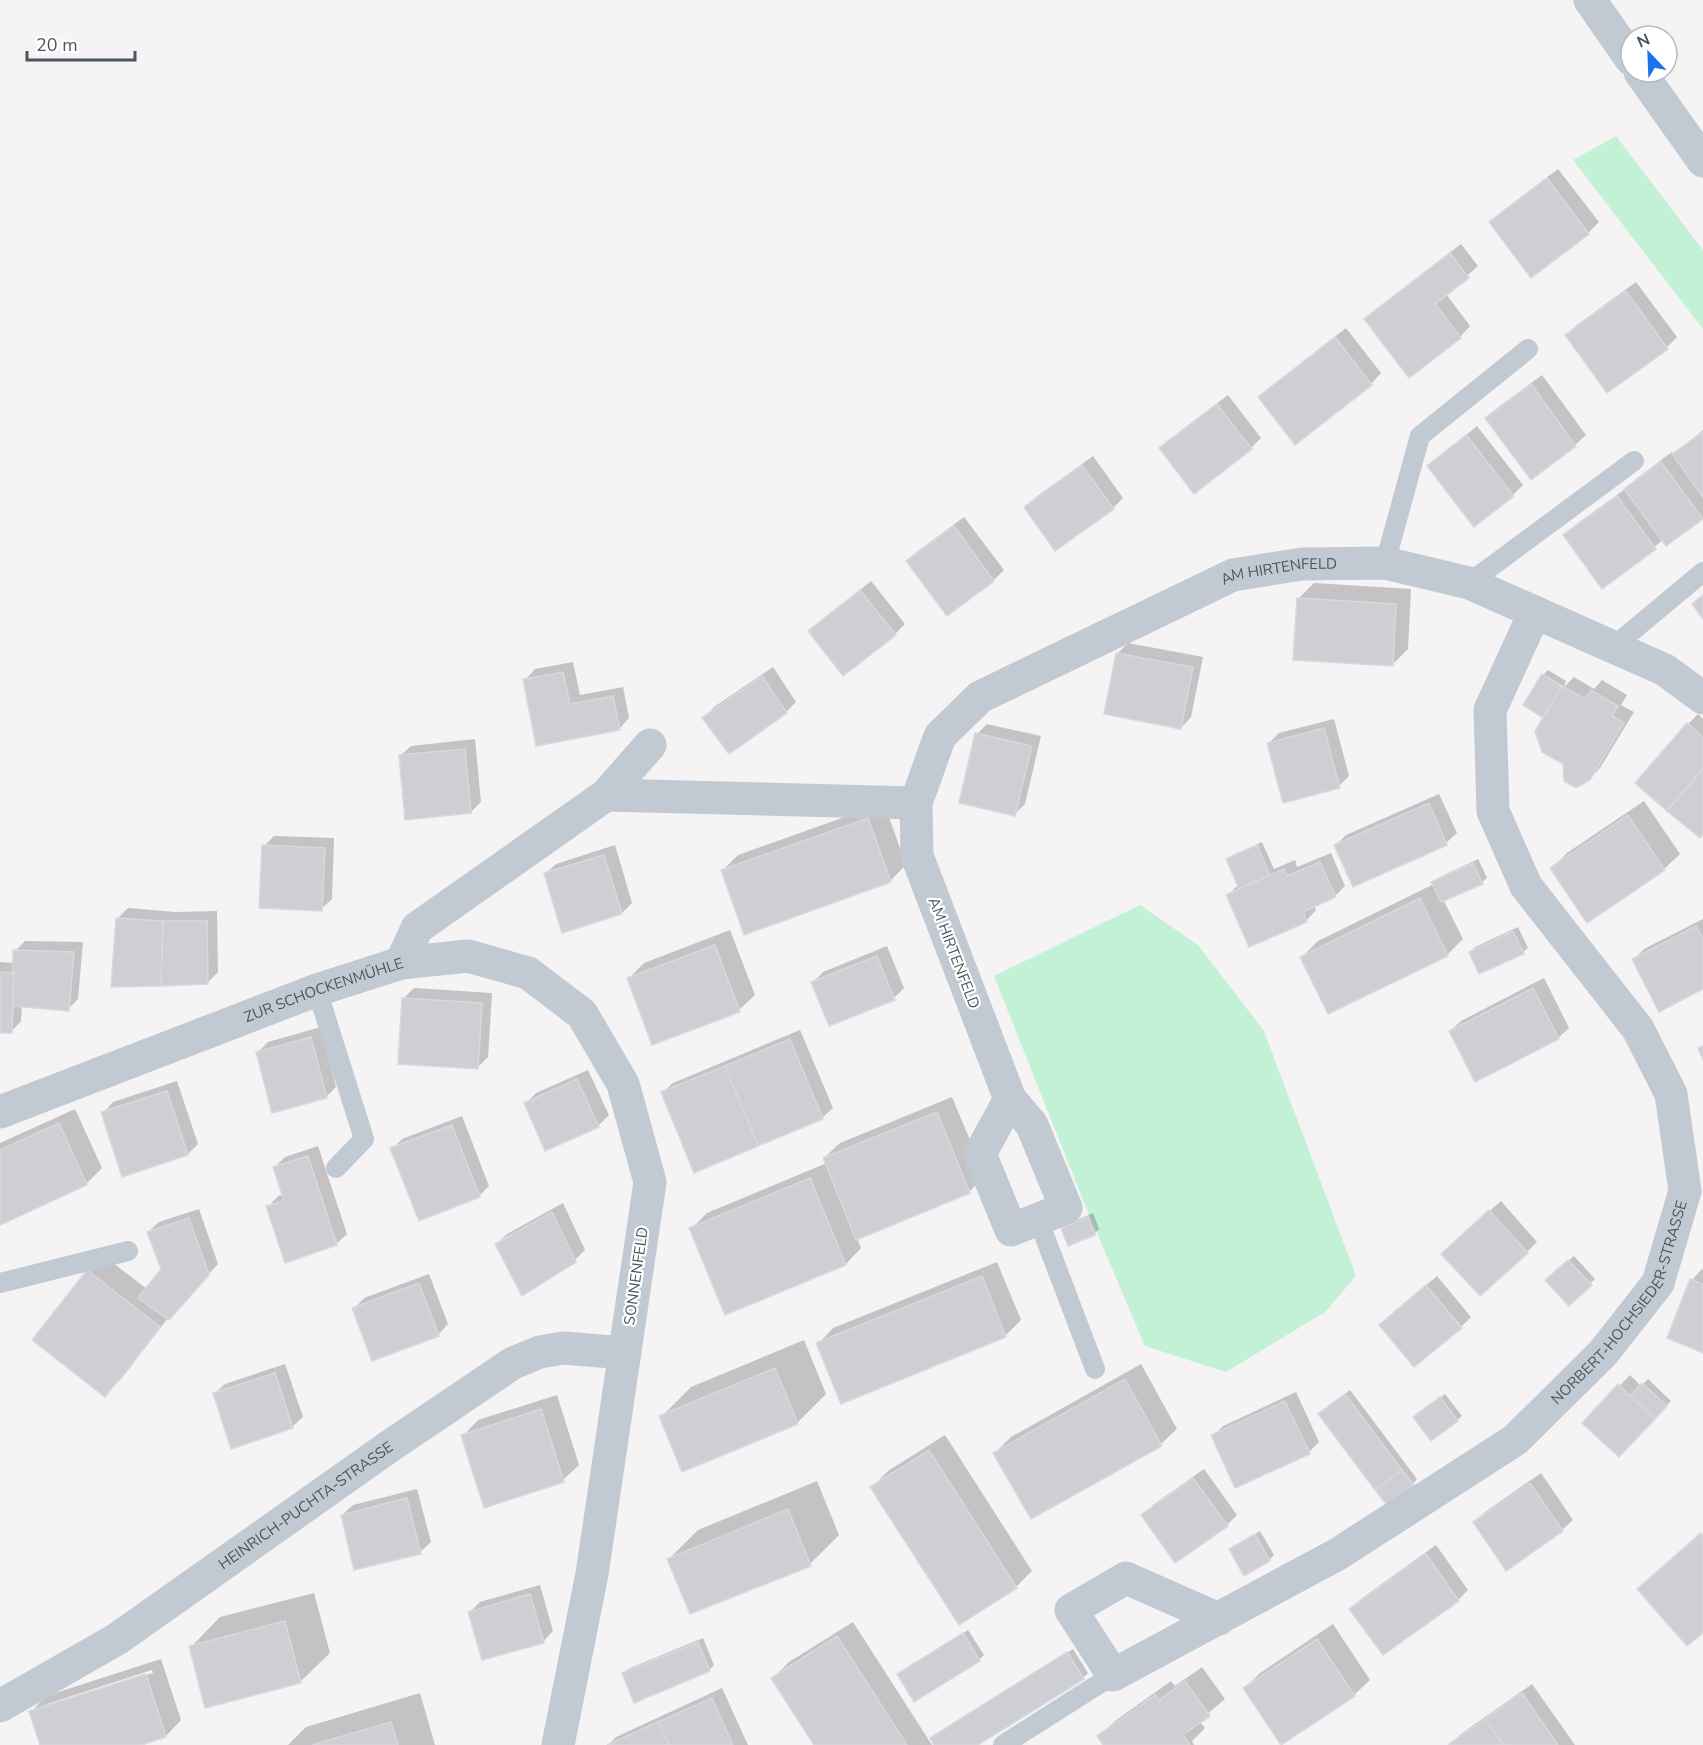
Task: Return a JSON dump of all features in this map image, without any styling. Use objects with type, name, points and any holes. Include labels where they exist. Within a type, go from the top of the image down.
[{"type":"street","points":[[1590,0],[1619,42]]},
{"type":"street","points":[[1648,84],[1703,161]]},
{"type":"street","name":"AM HIRTENFELD","points":[[1010,1099],[980,1154],[1011,1230],[1066,1208],[1032,1125],[1010,1099],[917,856],[916,803],[940,736],[980,697],[1233,575],[1302,564],[1385,563],[1469,583],[1665,670],[1703,698]]},
{"type":"street","name":"NORBERT-HOCHSIEDER-STRASSE","points":[[1113,1675],[1338,1554],[1515,1440],[1603,1353],[1658,1283],[1684,1191],[1671,1094],[1638,1029],[1526,886],[1493,811],[1491,710],[1535,612]]},
{"type":"street","name":"ZUR SCHOCKENMÜHLE","points":[[0,1112],[317,990],[400,963],[417,928],[606,795],[650,745]]},
{"type":"street","points":[[606,795],[916,803]]},
{"type":"street","name":"SONNENFELD","points":[[400,963],[468,956],[528,974],[582,1014],[623,1084],[650,1182],[592,1574],[558,1745]]},
{"type":"street","name":"HEINRICH-PUCHTA-STRASSE","points":[[0,1706],[117,1640],[390,1446],[513,1363],[540,1352],[563,1348],[625,1353]]},
{"type":"street","points":[[1113,1675],[1071,1610],[1126,1578],[1219,1619]]},
{"type":"lane","points":[[1385,563],[1420,436],[1528,349]]},
{"type":"lane","points":[[1469,583],[1635,460]]},
{"type":"lane","points":[[1613,646],[1703,572]]},
{"type":"lane","points":[[317,990],[364,1139],[336,1168]]},
{"type":"lane","points":[[1038,1219],[1095,1369]]},
{"type":"lane","points":[[0,1282],[129,1251]]},
{"type":"lane","points":[[1003,1745],[1113,1675]]},
{"type":"green space","points":[[1616,136],[1703,250],[1703,329],[1573,160]]},
{"type":"green space","points":[[1140,905],[1198,945],[1264,1031],[1356,1276],[1325,1312],[1226,1372],[1145,1346],[1085,1205],[994,976]]},
{"type":"building","points":[[1547,178],[1589,234],[1531,278],[1489,222]]},
{"type":"building","points":[[1450,253],[1469,278],[1435,304],[1461,338],[1409,378],[1364,319]]},
{"type":"building","points":[[1626,291],[1668,349],[1607,393],[1565,335]]},
{"type":"building","points":[[1335,337],[1372,385],[1295,445],[1258,397]]},
{"type":"building","points":[[1531,384],[1576,446],[1531,480],[1485,418]]},
{"type":"building","points":[[1217,404],[1252,449],[1194,494],[1159,448]]},
{"type":"building","points":[[1703,432],[1703,497],[1672,454]]},
{"type":"building","points":[[1466,435],[1514,496],[1474,527],[1427,466]]},
{"type":"building","points":[[1661,462],[1703,519],[1666,546],[1624,489]]},
{"type":"building","points":[[1082,465],[1114,509],[1055,551],[1024,507]]},
{"type":"building","points":[[1617,496],[1656,549],[1602,589],[1563,535]]},
{"type":"building","points":[[954,526],[994,581],[947,616],[906,561]]},
{"type":"building","points":[[860,590],[896,635],[843,676],[808,631]]},
{"type":"building","points":[[1703,595],[1703,619],[1692,604]]},
{"type":"building","points":[[1297,598],[1396,604],[1393,666],[1293,660]]},
{"type":"building","points":[[1116,653],[1193,667],[1181,729],[1104,714]]},
{"type":"building","points":[[563,672],[570,704],[613,696],[620,730],[536,746],[523,679]]},
{"type":"building","points":[[1542,674],[1562,686],[1543,718],[1523,705]]},
{"type":"building","points":[[762,676],[787,713],[729,754],[702,718]]},
{"type":"building","points":[[1562,686],[1585,699],[1591,690],[1618,706],[1612,716],[1624,723],[1590,780],[1576,788],[1564,781],[1563,764],[1542,752],[1535,731]]},
{"type":"building","points":[[1687,723],[1703,737],[1703,769],[1667,811],[1635,783]]},
{"type":"building","points":[[1324,728],[1340,788],[1283,803],[1267,743]]},
{"type":"building","points":[[975,733],[1032,746],[1015,816],[959,803]]},
{"type":"building","points":[[465,749],[471,813],[405,820],[399,755]]},
{"type":"building","points":[[1703,769],[1703,834],[1700,838],[1667,811]]},
{"type":"building","points":[[1429,803],[1447,845],[1353,887],[1334,845]]},
{"type":"building","points":[[1628,815],[1665,870],[1587,923],[1550,868]]},
{"type":"building","points":[[868,818],[891,882],[744,935],[721,870]]},
{"type":"building","points":[[262,845],[325,848],[322,911],[259,908]]},
{"type":"building","points":[[1257,845],[1270,875],[1239,889],[1226,859]]},
{"type":"building","points":[[604,855],[622,914],[562,933],[544,873]]},
{"type":"building","points":[[1320,862],[1336,897],[1303,912],[1307,922],[1249,947],[1226,895],[1284,869],[1287,876]]},
{"type":"building","points":[[1473,863],[1483,884],[1441,902],[1431,882]]},
{"type":"building","points":[[1420,898],[1448,956],[1328,1014],[1300,957]]},
{"type":"building","points":[[116,918],[163,921],[161,986],[111,987]]},
{"type":"building","points":[[163,921],[207,921],[208,984],[161,986]]},
{"type":"building","points":[[1696,926],[1703,939],[1703,989],[1659,1012],[1632,959]]},
{"type":"building","points":[[1513,931],[1524,954],[1479,974],[1469,952]]},
{"type":"building","points":[[715,945],[740,1012],[652,1045],[627,978]]},
{"type":"building","points":[[13,950],[74,952],[69,1011],[13,1006]]},
{"type":"building","points":[[877,956],[895,1000],[829,1026],[811,982]]},
{"type":"building","points":[[0,972],[14,973],[12,1033],[0,1033]]},
{"type":"building","points":[[1533,988],[1559,1039],[1475,1082],[1449,1031]]},
{"type":"building","points":[[402,998],[482,1003],[478,1069],[398,1064]]},
{"type":"building","points":[[311,1037],[327,1098],[272,1113],[256,1052]]},
{"type":"building","points":[[790,1039],[823,1119],[758,1146],[725,1066]]},
{"type":"building","points":[[1703,1046],[1703,1060],[1698,1048]]},
{"type":"building","points":[[725,1066],[758,1146],[694,1173],[661,1092]]},
{"type":"building","points":[[577,1079],[599,1127],[545,1151],[524,1103]]},
{"type":"building","points":[[167,1091],[188,1155],[122,1177],[101,1112]]},
{"type":"building","points":[[937,1112],[970,1193],[856,1240],[823,1158]]},
{"type":"building","points":[[59,1123],[87,1185],[0,1225],[0,1150]]},
{"type":"building","points":[[452,1125],[480,1197],[419,1221],[390,1148]]},
{"type":"building","points":[[308,1156],[337,1245],[285,1263],[266,1206],[284,1201],[273,1167]]},
{"type":"building","points":[[810,1178],[846,1265],[725,1315],[689,1228]]},
{"type":"building","points":[[1489,1210],[1528,1253],[1480,1296],[1441,1254]]},
{"type":"building","points":[[552,1212],[576,1262],[522,1296],[495,1244]]},
{"type":"building","points":[[1088,1217],[1095,1235],[1068,1246],[1061,1228]]},
{"type":"building","points":[[189,1218],[209,1275],[169,1320],[138,1298],[161,1269],[147,1232]]},
{"type":"building","points":[[1568,1260],[1592,1285],[1569,1306],[1545,1280]]},
{"type":"building","points":[[87,1270],[160,1327],[105,1397],[32,1340]]},
{"type":"building","points":[[982,1276],[1006,1337],[841,1404],[816,1343]]},
{"type":"building","points":[[1690,1279],[1703,1284],[1703,1353],[1667,1338]]},
{"type":"building","points":[[419,1283],[439,1336],[372,1361],[352,1308]]},
{"type":"building","points":[[1426,1285],[1462,1328],[1414,1367],[1379,1325]]},
{"type":"building","points":[[775,1368],[798,1424],[682,1472],[659,1416]]},
{"type":"building","points":[[275,1373],[293,1428],[231,1449],[213,1393]]},
{"type":"building","points":[[1125,1379],[1162,1446],[1031,1519],[993,1453]]},
{"type":"building","points":[[1642,1383],[1667,1406],[1655,1419],[1630,1396]]},
{"type":"building","points":[[1618,1384],[1655,1419],[1619,1457],[1582,1423]]},
{"type":"building","points":[[1345,1394],[1402,1470],[1375,1490],[1318,1414]]},
{"type":"building","points":[[1440,1397],[1458,1421],[1431,1441],[1413,1417]]},
{"type":"building","points":[[1285,1401],[1310,1454],[1235,1488],[1211,1435]]},
{"type":"building","points":[[541,1409],[564,1482],[484,1508],[461,1435]]},
{"type":"building","points":[[929,1450],[1017,1588],[959,1625],[870,1487]]},
{"type":"building","points":[[1402,1470],[1414,1485],[1387,1505],[1375,1490]]},
{"type":"building","points":[[1193,1478],[1228,1526],[1175,1563],[1141,1515]]},
{"type":"building","points":[[1530,1483],[1563,1531],[1506,1571],[1473,1522]]},
{"type":"building","points":[[407,1498],[421,1554],[354,1570],[341,1515]]},
{"type":"building","points":[[788,1509],[811,1566],[690,1614],[667,1559]]},
{"type":"building","points":[[1701,1533],[1703,1536],[1703,1633],[1687,1646],[1637,1589]]},
{"type":"building","points":[[1255,1534],[1270,1561],[1244,1576],[1229,1549]]},
{"type":"building","points":[[1426,1554],[1459,1601],[1383,1655],[1349,1609]]},
{"type":"building","points":[[530,1594],[544,1643],[482,1660],[468,1612]]},
{"type":"building","points":[[285,1621],[301,1683],[205,1708],[189,1646]]},
{"type":"building","points":[[963,1633],[980,1661],[914,1702],[897,1674]]},
{"type":"building","points":[[837,1636],[907,1745],[814,1745],[771,1678]]},
{"type":"building","points":[[1317,1639],[1355,1696],[1281,1745],[1243,1688]]},
{"type":"building","points":[[698,1642],[710,1671],[634,1703],[622,1673]]},
{"type":"building","points":[[1067,1652],[1084,1679],[978,1745],[934,1745],[930,1738]]},
{"type":"building","points":[[146,1674],[166,1737],[142,1745],[40,1745],[29,1711]]},
{"type":"building","points":[[1185,1681],[1210,1716],[1183,1735],[1190,1745],[1103,1745],[1097,1736],[1155,1695],[1159,1700]]},
{"type":"building","points":[[1522,1693],[1558,1745],[1504,1745],[1485,1719]]},
{"type":"building","points":[[712,1698],[733,1745],[669,1745],[658,1722]]},
{"type":"building","points":[[1485,1719],[1504,1745],[1449,1745],[1449,1744]]},
{"type":"building","points":[[391,1722],[398,1745],[312,1745]]},
{"type":"building","points":[[658,1722],[669,1745],[607,1745]]}]
